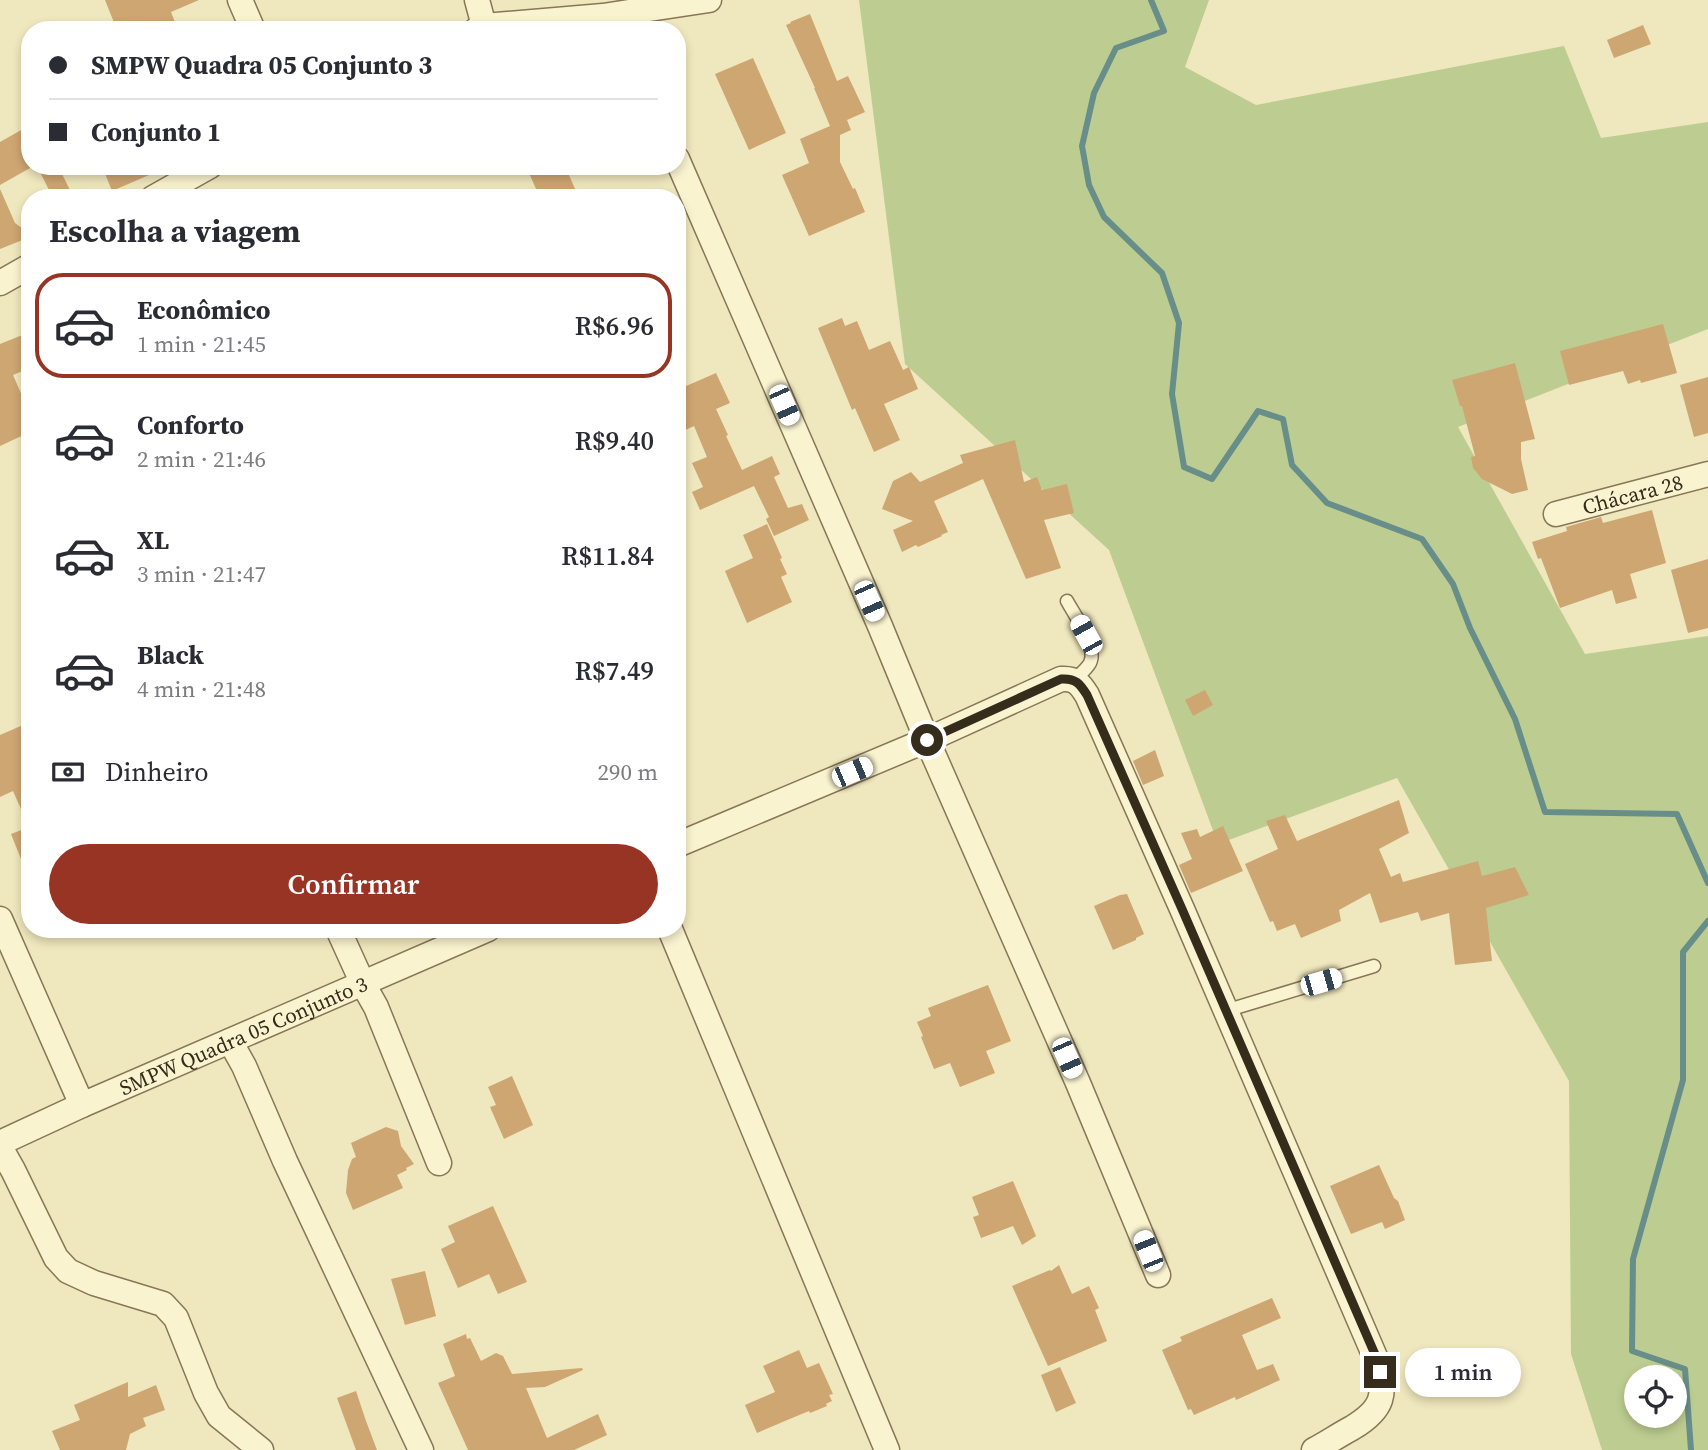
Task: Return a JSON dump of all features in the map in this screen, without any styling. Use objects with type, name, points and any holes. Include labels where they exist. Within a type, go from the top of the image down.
[{"type":"street","points":[[240,0],[249,21]]},
{"type":"street","points":[[477,0],[479,21]]},
{"type":"street","points":[[552,21],[709,0]]},
{"type":"street","points":[[169,189],[194,175]]},
{"type":"street","points":[[684,175],[1078,1083],[1158,1275]]},
{"type":"street","points":[[0,282],[21,271]]},
{"type":"street","name":"Chácara 28","points":[[1556,514],[1708,474]]},
{"type":"street","points":[[686,841],[1064,682],[1079,682],[1377,1359],[1381,1395],[1374,1412],[1314,1450]]},
{"type":"street","points":[[0,919],[82,1105]]},
{"type":"street","points":[[342,938],[376,1007],[439,1163]]},
{"type":"street","name":"SMPW Quadra 05 Conjunto 3","points":[[0,1145],[82,1105],[468,938]]},
{"type":"street","points":[[674,938],[887,1450]]},
{"type":"street","points":[[230,1041],[244,1066],[285,1161],[421,1450]]},
{"type":"street","points":[[0,1145],[56,1258],[68,1271],[94,1283],[163,1304],[176,1318],[206,1393],[219,1416],[261,1450]]},
{"type":"lane","points":[[1064,682],[1088,666],[1093,654],[1067,601]]},
{"type":"lane","points":[[1225,1011],[1374,966]]},
{"type":"green space","points":[[859,0],[1209,0],[1185,67],[1256,105],[1564,46],[1601,138],[1708,122],[1708,329],[1458,427],[1585,654],[1708,636],[1708,1450],[1602,1450],[1571,1354],[1569,1081],[1397,778],[1218,844],[1109,550],[905,364]]},
{"type":"building","points":[[105,0],[199,0],[171,12],[174,21],[113,21]]},
{"type":"building","points":[[810,14],[837,81],[848,76],[865,112],[847,120],[851,130],[840,135],[840,162],[865,212],[809,236],[782,175],[809,163],[800,139],[830,126],[786,25]]},
{"type":"building","points":[[1643,25],[1651,44],[1614,58],[1607,40]]},
{"type":"building","points":[[753,58],[786,133],[749,150],[715,74]]},
{"type":"building","points":[[21,130],[21,173],[0,185],[0,142]]},
{"type":"building","points":[[42,175],[62,175],[70,189],[48,189]]},
{"type":"building","points":[[106,175],[149,175],[117,189],[111,189]]},
{"type":"building","points":[[530,175],[569,175],[575,189],[536,189]]},
{"type":"building","points":[[0,189],[15,223],[21,227],[21,241],[0,249]]},
{"type":"building","points":[[842,318],[845,326],[857,321],[869,350],[890,341],[903,370],[909,367],[918,389],[884,404],[900,440],[874,452],[855,408],[852,410],[818,328]]},
{"type":"building","points":[[1663,324],[1677,373],[1628,384],[1623,371],[1569,385],[1560,351]]},
{"type":"building","points":[[21,336],[21,372],[13,375],[21,393],[21,436],[0,446],[0,344]]},
{"type":"building","points":[[1515,363],[1535,439],[1521,442],[1521,459],[1528,490],[1512,494],[1482,479],[1473,468],[1471,457],[1475,456],[1452,380]]},
{"type":"building","points":[[716,373],[730,403],[716,409],[742,470],[772,456],[780,474],[774,477],[788,508],[802,504],[809,520],[774,536],[766,519],[769,517],[754,486],[700,510],[692,492],[703,487],[692,463],[707,457],[694,426],[686,430],[686,386]]},
{"type":"building","points":[[1708,377],[1708,433],[1694,437],[1680,385]]},
{"type":"building","points":[[1015,440],[1024,482],[1037,477],[1042,490],[1067,484],[1074,513],[1044,520],[1061,568],[1026,579],[983,479],[934,501],[948,532],[902,552],[893,530],[913,521],[882,509],[893,481],[911,472],[920,482],[963,463],[960,455]]},
{"type":"building","points":[[1652,510],[1666,563],[1630,574],[1637,598],[1616,604],[1612,590],[1560,608],[1532,542],[1567,531],[1566,527],[1601,517],[1603,523]]},
{"type":"building","points":[[767,524],[782,558],[780,559],[787,574],[781,577],[792,602],[747,623],[725,571],[753,558],[743,535]]},
{"type":"building","points":[[1708,559],[1708,628],[1688,633],[1671,570]]},
{"type":"building","points":[[1205,690],[1213,705],[1193,716],[1185,700]]},
{"type":"building","points":[[21,726],[21,809],[13,791],[0,797],[0,735]]},
{"type":"building","points":[[1155,750],[1164,776],[1143,785],[1133,761]]},
{"type":"building","points":[[1399,800],[1409,833],[1379,849],[1391,877],[1400,873],[1403,882],[1478,861],[1482,876],[1515,867],[1529,895],[1486,908],[1492,961],[1455,965],[1449,913],[1421,921],[1418,912],[1380,923],[1370,893],[1339,910],[1341,921],[1301,938],[1295,924],[1277,931],[1273,921],[1270,922],[1245,864],[1278,849],[1266,821],[1285,815],[1297,841]]},
{"type":"building","points":[[1223,826],[1243,871],[1191,893],[1179,865],[1192,859],[1181,833],[1197,829],[1200,837]]},
{"type":"building","points":[[21,830],[21,859],[11,834]]},
{"type":"building","points":[[1127,894],[1144,934],[1113,950],[1094,906]]},
{"type":"building","points":[[988,985],[1011,1041],[986,1051],[995,1073],[960,1087],[950,1063],[934,1069],[917,1022],[931,1016],[928,1008]]},
{"type":"building","points":[[512,1076],[533,1125],[504,1139],[490,1107],[496,1105],[488,1087]]},
{"type":"building","points":[[386,1127],[398,1131],[401,1146],[414,1164],[397,1175],[403,1188],[353,1210],[346,1193],[348,1170],[352,1159],[356,1157],[351,1143]]},
{"type":"building","points":[[1379,1165],[1405,1220],[1385,1229],[1382,1222],[1351,1234],[1330,1186]]},
{"type":"building","points":[[1013,1181],[1036,1236],[1022,1245],[1013,1226],[981,1238],[973,1217],[979,1215],[972,1197]]},
{"type":"building","points":[[493,1206],[527,1282],[498,1294],[489,1274],[458,1288],[441,1249],[455,1242],[448,1226]]},
{"type":"building","points":[[1059,1265],[1072,1294],[1089,1286],[1099,1308],[1095,1310],[1107,1341],[1048,1366],[1012,1286],[1051,1271]]},
{"type":"building","points":[[425,1271],[436,1316],[405,1325],[391,1279]]},
{"type":"building","points":[[1272,1298],[1281,1318],[1242,1335],[1257,1370],[1273,1364],[1280,1380],[1194,1415],[1191,1409],[1188,1410],[1162,1350],[1182,1341],[1180,1337]]},
{"type":"building","points":[[466,1334],[481,1361],[496,1353],[503,1356],[512,1374],[582,1368],[583,1370],[545,1387],[526,1388],[547,1438],[598,1414],[607,1435],[574,1450],[468,1450],[438,1383],[455,1376],[443,1344]]},
{"type":"building","points":[[799,1350],[807,1368],[819,1363],[833,1394],[829,1395],[832,1401],[826,1404],[827,1406],[757,1433],[745,1405],[775,1392],[763,1366]]},
{"type":"building","points":[[1060,1367],[1076,1403],[1056,1412],[1041,1375]]},
{"type":"building","points":[[128,1382],[128,1397],[156,1385],[165,1410],[143,1418],[146,1426],[130,1434],[126,1450],[60,1450],[52,1431],[80,1420],[74,1405]]},
{"type":"building","points":[[356,1391],[377,1450],[356,1450],[337,1398]]},
{"type":"waterway","points":[[1151,0],[1164,31],[1116,48],[1094,93],[1082,146],[1089,185],[1104,217],[1162,273],[1179,323],[1172,394],[1184,467],[1212,479],[1258,411],[1283,419],[1292,465],[1327,503],[1422,539],[1453,584],[1470,628],[1515,719],[1545,812],[1677,814],[1708,883]]},
{"type":"waterway","points":[[1691,1450],[1685,1369],[1632,1351],[1633,1259],[1683,1080],[1683,952],[1708,921]]},
{"type":"route","points":[[927,740],[1061,679],[1079,682],[1182,909],[1377,1359],[1380,1372]]}]
